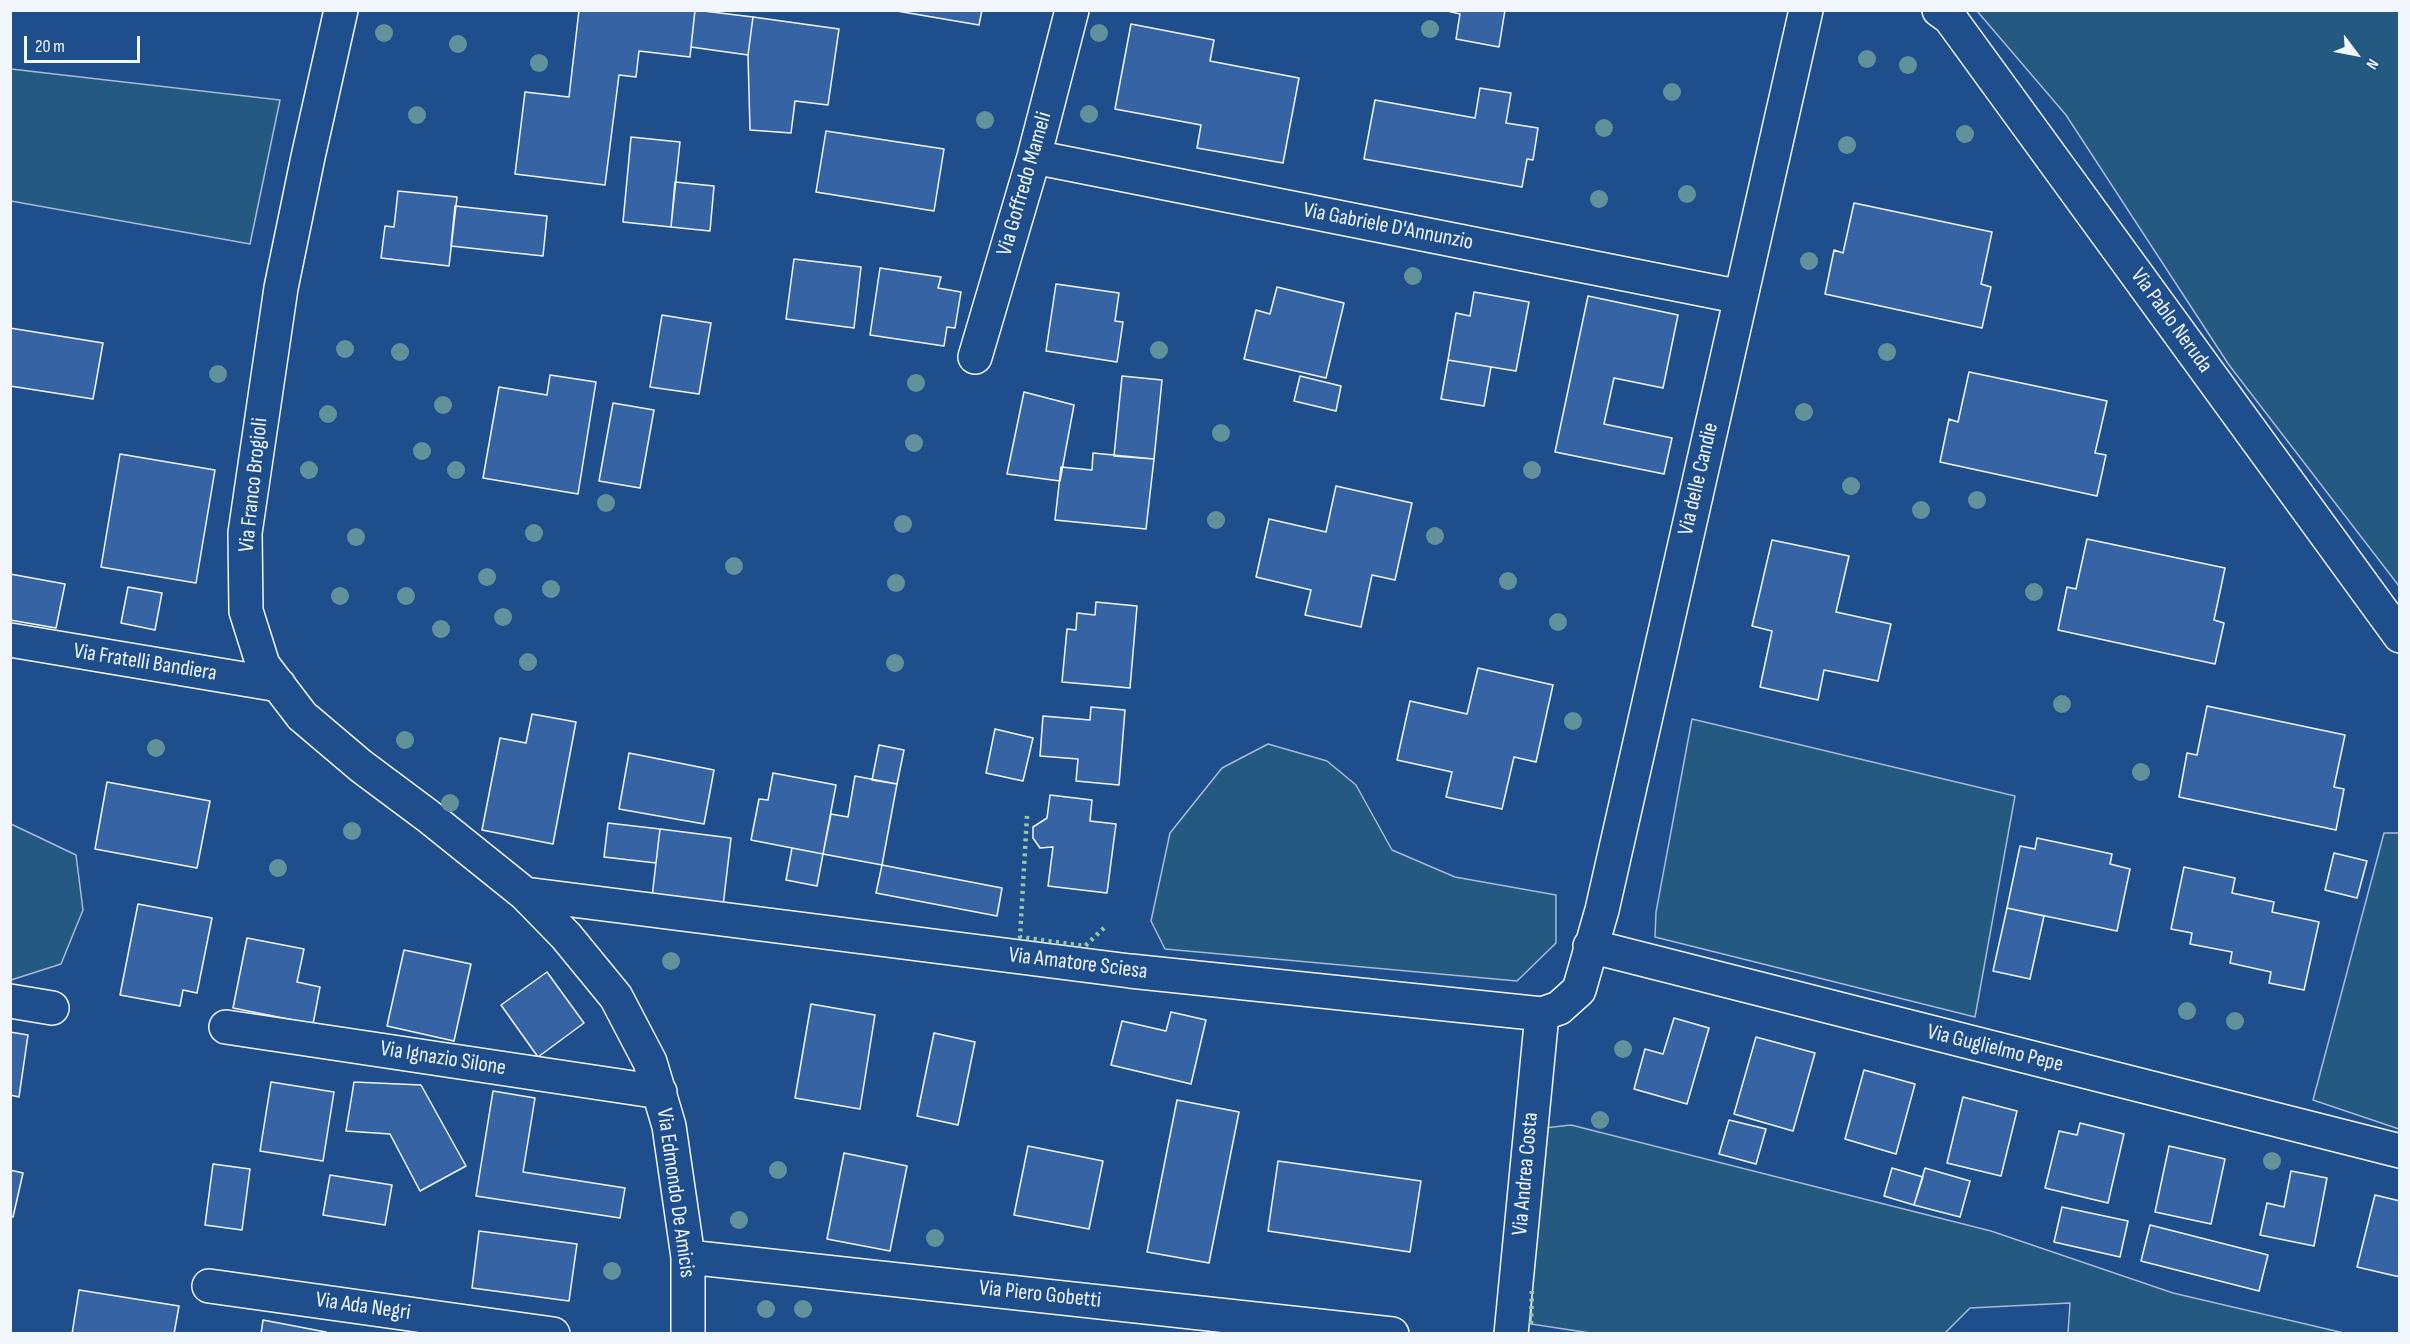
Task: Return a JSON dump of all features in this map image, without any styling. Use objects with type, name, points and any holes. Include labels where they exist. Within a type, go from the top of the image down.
[{"type":"street","name":"Via Franco Brogioli","points":[[341,10],[281,288],[245,533],[246,611],[263,665],[302,716],[361,766],[428,816],[525,894],[566,936]]},
{"type":"street","name":"Via Goffredo Mameli","points":[[975,357],[1034,157],[1072,10]]},
{"type":"street","name":"Via delle Candie","points":[[1590,946],[1602,910],[1806,10]]},
{"type":"street","name":"Via Pablo Neruda","points":[[1939,10],[1950,18],[2400,636]]},
{"type":"street","name":"Via Gabriele D'Annunzio","points":[[1034,157],[1741,297]]},
{"type":"street","name":"Via Fratelli Bandiera","points":[[10,640],[279,685]]},
{"type":"street","name":"Via Amatore Sciesa","points":[[525,894],[1130,971],[1542,1014]]},
{"type":"street","name":"Via Edmondo De Amicis","points":[[566,936],[616,997],[650,1062],[660,1092],[669,1126],[688,1257],[688,1334]]},
{"type":"street","points":[[1542,1014],[1559,1008],[1579,990],[1590,946]]},
{"type":"street","name":"Via Guglielmo Pepe","points":[[1590,946],[2400,1152]]},
{"type":"street","points":[[10,1001],[52,1008]]},
{"type":"street","name":"Via Andrea Costa","points":[[1511,1334],[1542,1014]]},
{"type":"street","name":"Via Ignazio Silone","points":[[226,1027],[660,1092]]},
{"type":"street","name":"Via Piero Gobetti","points":[[688,1257],[1392,1334]]},
{"type":"street","name":"Via Ada Negri","points":[[209,1286],[553,1334]]},
{"type":"shaded area","points":[[1977,11],[2399,11],[2399,586],[2229,365],[2066,115]]},
{"type":"shaded area","points":[[11,69],[280,100],[250,244],[11,201]]},
{"type":"shaded area","points":[[1692,719],[2015,796],[1975,1017],[1655,937],[1656,912]]},
{"type":"shaded area","points":[[1268,744],[1327,761],[1356,785],[1392,850],[1455,877],[1556,895],[1556,943],[1517,981],[1165,949],[1151,921],[1170,833],[1222,768]]},
{"type":"shaded area","points":[[11,824],[76,855],[83,910],[61,964],[11,980]]},
{"type":"shaded area","points":[[2384,833],[2399,833],[2399,1129],[2313,1100]]},
{"type":"shaded area","points":[[1571,1125],[1991,1231],[2173,1293],[2344,1333],[2068,1333],[2070,1303],[1970,1308],[1944,1334],[1597,1334],[1531,1324],[1536,1129]]},
{"type":"building","points":[[579,10],[695,10],[690,57],[639,51],[636,77],[619,75],[605,185],[515,174],[525,92],[569,97]]},
{"type":"building","points":[[695,10],[753,17],[748,55],[691,47]]},
{"type":"building","points":[[891,10],[982,10],[979,25]]},
{"type":"building","points":[[1443,10],[1505,10],[1499,47],[1456,39],[1460,14]]},
{"type":"building","points":[[753,17],[839,29],[828,105],[795,101],[791,133],[750,130],[748,55]]},
{"type":"building","points":[[1131,24],[1214,40],[1210,61],[1299,78],[1283,163],[1197,148],[1201,125],[1115,109]]},
{"type":"building","points":[[1480,88],[1511,93],[1506,123],[1538,128],[1533,160],[1527,159],[1522,187],[1364,159],[1375,100],[1475,118]]},
{"type":"building","points":[[826,131],[944,149],[934,211],[816,192]]},
{"type":"building","points":[[631,137],[680,142],[671,227],[623,222]]},
{"type":"building","points":[[675,182],[714,186],[710,231],[671,227]]},
{"type":"building","points":[[398,191],[457,197],[449,266],[381,258],[385,226],[394,227]]},
{"type":"building","points":[[1854,203],[1992,232],[1981,284],[1991,287],[1982,328],[1825,294],[1834,250],[1843,253]]},
{"type":"building","points":[[455,206],[547,216],[543,256],[451,246]]},
{"type":"building","points":[[794,259],[861,267],[854,328],[786,319]]},
{"type":"building","points":[[880,268],[941,277],[938,288],[961,292],[955,328],[947,327],[944,346],[870,335]]},
{"type":"building","points":[[1056,284],[1119,293],[1115,321],[1123,322],[1117,362],[1046,351]]},
{"type":"building","points":[[1277,287],[1344,303],[1326,378],[1244,359],[1256,310],[1270,314]]},
{"type":"building","points":[[1474,292],[1529,302],[1516,371],[1448,360],[1456,313],[1470,316]]},
{"type":"building","points":[[1588,296],[1678,315],[1663,388],[1614,378],[1604,424],[1672,438],[1664,474],[1555,452]]},
{"type":"building","points":[[662,315],[711,323],[699,394],[650,387]]},
{"type":"building","points":[[10,328],[103,343],[93,399],[10,386]]},
{"type":"building","points":[[1448,360],[1491,367],[1484,406],[1441,399]]},
{"type":"building","points":[[1969,372],[2107,401],[2095,453],[2106,455],[2097,496],[1940,462],[1949,419],[1958,422]]},
{"type":"building","points":[[550,375],[596,382],[578,494],[483,478],[499,387],[547,395]]},
{"type":"building","points":[[1122,376],[1162,380],[1154,459],[1114,456]]},
{"type":"building","points":[[1300,376],[1341,386],[1336,411],[1294,401]]},
{"type":"building","points":[[1024,392],[1074,405],[1060,481],[1007,474]]},
{"type":"building","points":[[613,403],[654,410],[640,488],[599,481]]},
{"type":"building","points":[[1093,453],[1154,459],[1146,529],[1055,520],[1061,467],[1092,470]]},
{"type":"building","points":[[120,454],[215,470],[196,583],[101,567]]},
{"type":"building","points":[[1336,486],[1412,503],[1395,580],[1372,575],[1361,627],[1305,615],[1311,590],[1256,577],[1269,519],[1326,532]]},
{"type":"building","points":[[2087,539],[2225,568],[2214,620],[2224,623],[2215,664],[2058,630],[2067,587],[2076,589]]},
{"type":"building","points":[[1772,540],[1849,556],[1836,612],[1891,624],[1878,681],[1824,670],[1818,700],[1760,687],[1772,631],[1752,626]]},
{"type":"building","points":[[10,574],[65,584],[56,628],[10,620]]},
{"type":"building","points":[[128,587],[162,593],[155,630],[121,623]]},
{"type":"building","points":[[1096,602],[1137,606],[1130,688],[1062,682],[1067,629],[1076,630],[1077,613],[1095,615]]},
{"type":"building","points":[[1478,668],[1553,685],[1536,762],[1514,757],[1502,809],[1446,797],[1452,772],[1397,760],[1410,701],[1467,714]]},
{"type":"building","points":[[2207,706],[2345,735],[2334,787],[2344,789],[2336,830],[2179,797],[2187,753],[2197,755]]},
{"type":"building","points":[[1091,707],[1125,710],[1119,785],[1076,781],[1078,759],[1040,756],[1043,716],[1090,720]]},
{"type":"building","points":[[532,714],[576,722],[553,844],[482,830],[500,738],[526,743]]},
{"type":"building","points":[[995,729],[1033,738],[1023,781],[986,773]]},
{"type":"building","points":[[879,745],[904,750],[897,784],[872,780]]},
{"type":"building","points":[[629,753],[714,770],[704,824],[619,809]]},
{"type":"building","points":[[773,773],[836,785],[823,854],[751,840],[759,799],[768,800]]},
{"type":"building","points":[[855,776],[897,784],[882,865],[823,854],[831,814],[848,817]]},
{"type":"building","points":[[107,782],[210,801],[197,868],[95,849]]},
{"type":"building","points":[[1050,795],[1092,800],[1090,821],[1116,824],[1107,893],[1048,886],[1053,847],[1040,848],[1033,838],[1033,827],[1047,818]]},
{"type":"building","points":[[608,823],[660,829],[656,863],[604,857]]},
{"type":"building","points":[[660,829],[731,838],[723,906],[652,897]]},
{"type":"building","points":[[2037,838],[2112,854],[2110,864],[2130,869],[2117,931],[2007,908],[2020,846],[2035,849]]},
{"type":"building","points":[[792,848],[823,854],[817,886],[786,880]]},
{"type":"building","points":[[2334,853],[2367,861],[2357,898],[2325,890]]},
{"type":"building","points":[[882,865],[1002,888],[997,916],[876,893]]},
{"type":"building","points":[[2184,867],[2235,878],[2232,893],[2274,902],[2272,912],[2319,922],[2304,990],[2269,983],[2271,972],[2230,963],[2232,952],[2190,944],[2192,933],[2171,929]]},
{"type":"building","points":[[138,904],[212,918],[197,993],[183,990],[180,1006],[120,995]]},
{"type":"building","points":[[2007,908],[2044,916],[2030,979],[1993,971]]},
{"type":"building","points":[[247,938],[304,949],[297,982],[320,987],[313,1024],[233,1008]]},
{"type":"building","points":[[404,950],[471,964],[454,1041],[387,1026]]},
{"type":"building","points":[[547,972],[584,1023],[538,1057],[501,1005]]},
{"type":"building","points":[[811,1004],[875,1015],[860,1109],[795,1098]]},
{"type":"building","points":[[1171,1012],[1206,1020],[1191,1084],[1111,1065],[1122,1021],[1166,1031]]},
{"type":"building","points":[[1674,1018],[1709,1028],[1687,1104],[1634,1089],[1645,1049],[1663,1054]]},
{"type":"building","points":[[10,1032],[28,1035],[19,1097],[10,1095]]},
{"type":"building","points":[[934,1033],[975,1042],[958,1125],[917,1116]]},
{"type":"building","points":[[1756,1037],[1815,1053],[1793,1131],[1734,1114]]},
{"type":"building","points":[[1864,1070],[1915,1084],[1896,1154],[1845,1139]]},
{"type":"building","points":[[271,1082],[334,1092],[323,1161],[260,1151]]},
{"type":"building","points":[[354,1082],[421,1085],[466,1166],[420,1191],[390,1134],[346,1131]]},
{"type":"building","points":[[493,1091],[535,1098],[523,1172],[625,1188],[620,1218],[476,1196]]},
{"type":"building","points":[[1963,1097],[2017,1111],[2001,1176],[1947,1163]]},
{"type":"building","points":[[1177,1100],[1239,1112],[1209,1263],[1147,1252]]},
{"type":"building","points":[[1729,1120],[1766,1129],[1756,1164],[1719,1154]]},
{"type":"building","points":[[2080,1123],[2124,1134],[2108,1203],[2045,1188],[2059,1131],[2077,1135]]},
{"type":"building","points":[[1028,1146],[1103,1161],[1089,1229],[1014,1215]]},
{"type":"building","points":[[2169,1146],[2225,1159],[2211,1224],[2155,1212]]},
{"type":"building","points":[[844,1153],[907,1166],[890,1251],[827,1239]]},
{"type":"building","points":[[1278,1161],[1421,1181],[1410,1252],[1268,1231]]},
{"type":"building","points":[[213,1164],[250,1169],[242,1230],[205,1225]]},
{"type":"building","points":[[1892,1168],[1923,1177],[1914,1205],[1884,1196]]},
{"type":"building","points":[[1925,1168],[1970,1181],[1960,1217],[1914,1205]]},
{"type":"building","points":[[10,1170],[23,1173],[13,1217],[10,1216]]},
{"type":"building","points":[[2291,1171],[2327,1178],[2314,1246],[2260,1235],[2267,1203],[2284,1207]]},
{"type":"building","points":[[330,1175],[392,1185],[385,1225],[323,1215]]},
{"type":"building","points":[[2375,1195],[2400,1201],[2400,1277],[2357,1267]]},
{"type":"building","points":[[2062,1207],[2128,1221],[2120,1257],[2054,1242]]},
{"type":"building","points":[[2150,1225],[2268,1255],[2259,1291],[2141,1261]]},
{"type":"building","points":[[479,1231],[577,1244],[569,1301],[472,1288]]},
{"type":"building","points":[[79,1290],[179,1306],[174,1334],[72,1334]]},
{"type":"building","points":[[263,1320],[326,1332],[326,1334],[261,1334]]},
{"type":"hedge","points":[[1027,816],[1020,937],[1085,946],[1104,928]]},
{"type":"hedge","points":[[1531,1324],[1532,1288]]}]
